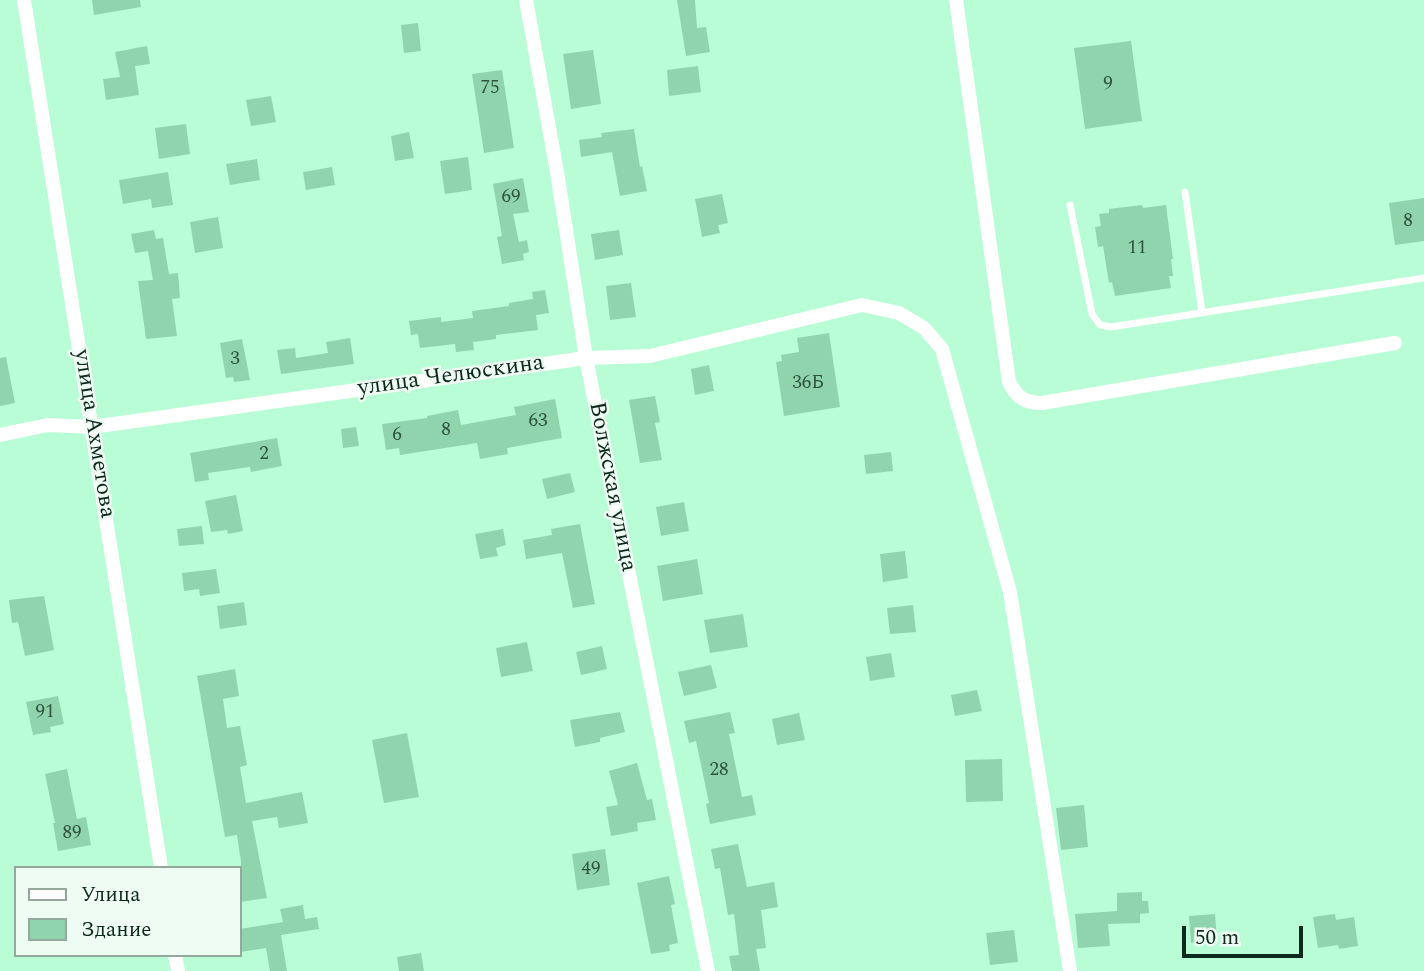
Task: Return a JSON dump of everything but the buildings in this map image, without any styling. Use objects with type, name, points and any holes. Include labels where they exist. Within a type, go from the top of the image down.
[{"type":"street","name":"улица Ахметова","points":[[24,0],[161,866]]},
{"type":"street","name":"Волжская улица","points":[[526,0],[557,172],[586,358],[708,971]]},
{"type":"street","points":[[956,0],[1009,382],[1016,394],[1028,402],[1042,403],[1395,343]]},
{"type":"street","name":"улица Челюскина","points":[[0,435],[48,425],[92,427],[586,358],[650,356],[862,305],[899,313],[923,328],[942,349],[1010,592],[1070,971]]},
{"type":"lane","points":[[1185,192],[1202,312]]},
{"type":"lane","points":[[1070,205],[1092,314],[1100,326],[1111,327],[1424,278]]}]
